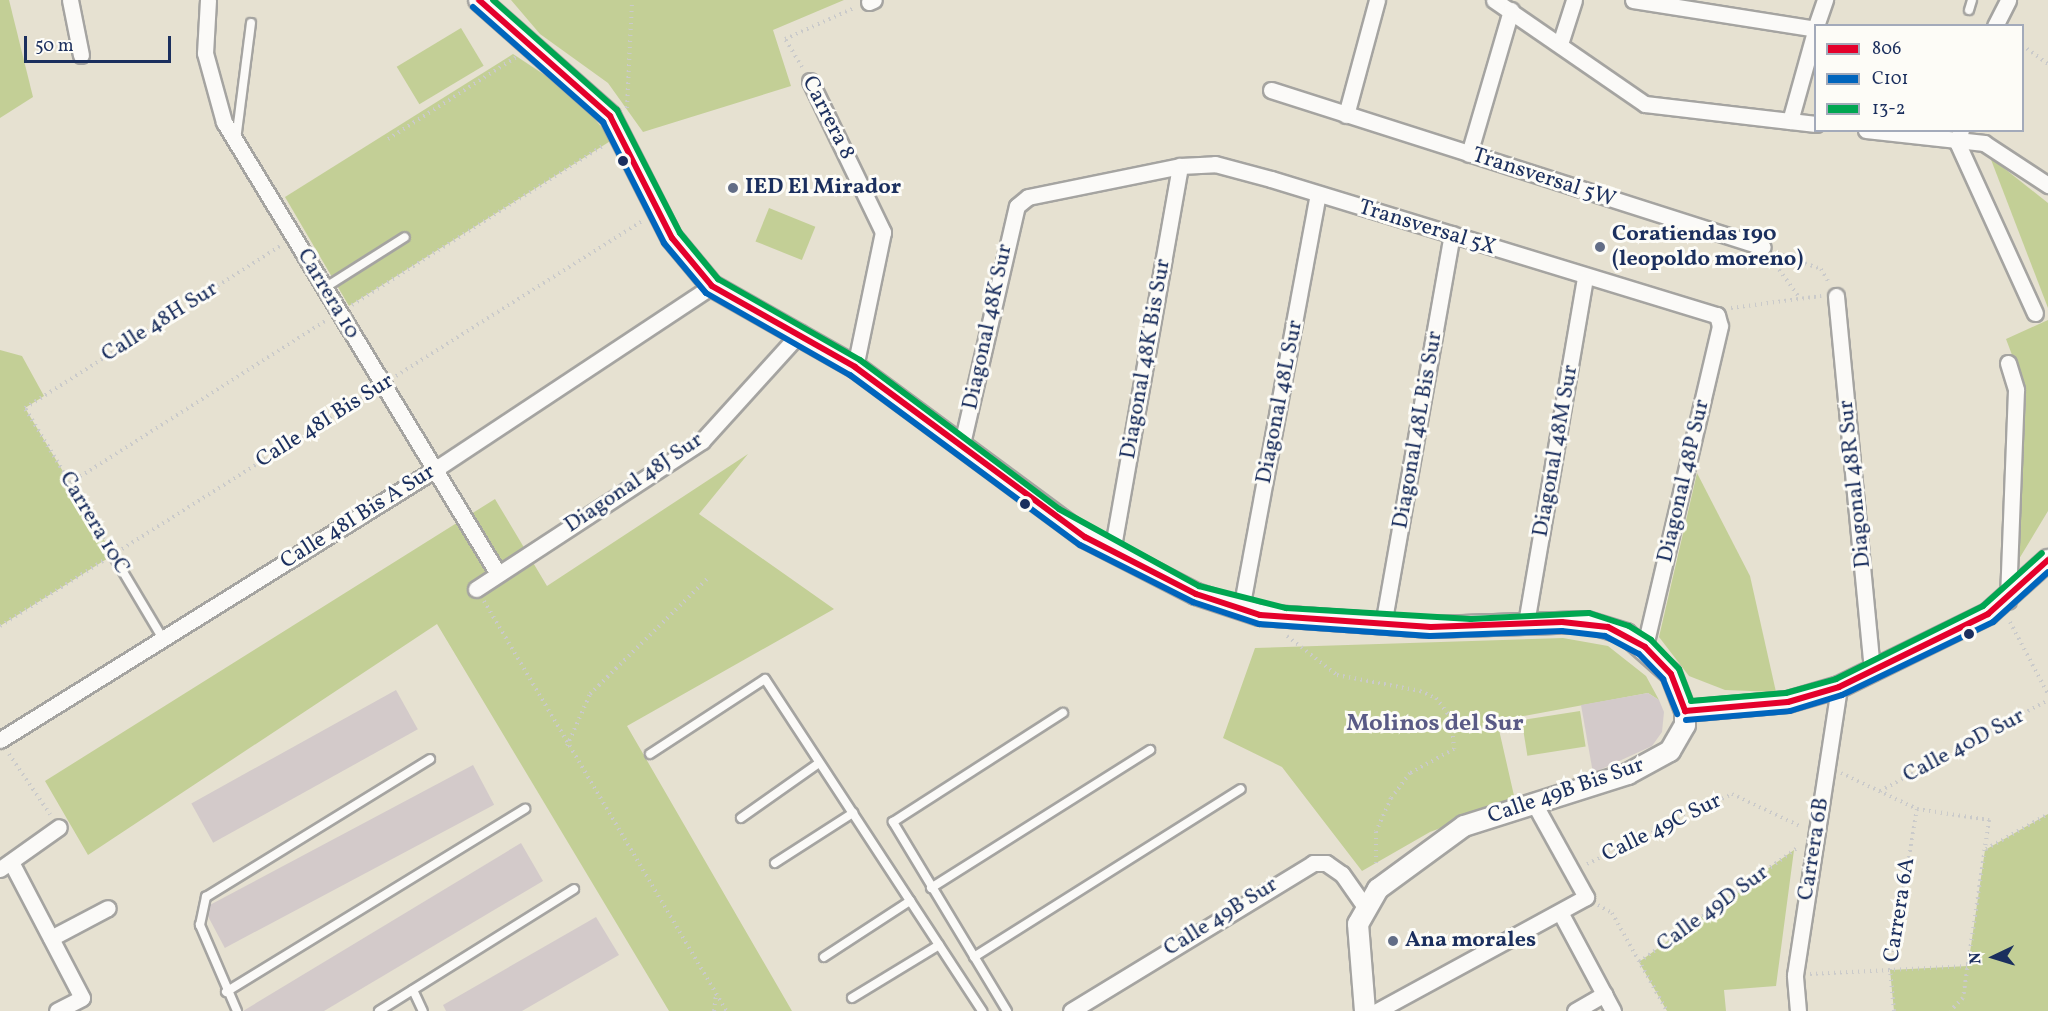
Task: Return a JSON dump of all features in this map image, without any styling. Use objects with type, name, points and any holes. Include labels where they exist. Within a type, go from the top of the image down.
[{"type":"street","points":[[70,0],[81,55]]},
{"type":"street","name":"Carrera 10","points":[[208,0],[209,77],[236,144],[326,287],[497,572]]},
{"type":"street","points":[[479,0],[524,43],[610,116],[672,238],[712,286],[800,333],[855,367],[1054,517],[1112,552],[1241,609],[1383,625],[1471,628],[1526,623],[1587,622],[1626,634],[1645,647],[1671,674],[1685,711],[1788,702],[1839,687],[2008,601],[2048,560]]},
{"type":"street","points":[[1346,115],[1377,0]]},
{"type":"street","points":[[1494,0],[1645,104],[1814,124]]},
{"type":"street","points":[[1560,44],[1574,0]]},
{"type":"street","points":[[1633,0],[1814,28]]},
{"type":"street","points":[[1817,24],[1825,0]]},
{"type":"street","points":[[1996,24],[2008,0]]},
{"type":"street","points":[[1469,154],[1510,10]]},
{"type":"street","points":[[1790,121],[1814,35]]},
{"type":"street","name":"Carrera 8","points":[[810,81],[883,232],[855,367]]},
{"type":"street","name":"Transversal 5W","points":[[1271,90],[1763,247]]},
{"type":"street","points":[[1897,132],[1959,136],[1998,149],[2048,185]]},
{"type":"street","points":[[1959,136],[2035,313]]},
{"type":"street","name":"Transversal 5X","points":[[1017,206],[1028,197],[1180,165],[1215,164],[1452,234],[1585,279],[1717,315]]},
{"type":"street","name":"Diagonal 48K Bis Sur","points":[[1112,552],[1180,165]]},
{"type":"street","name":"Diagonal 48L Sur","points":[[1241,609],[1318,194]]},
{"type":"street","name":"Diagonal 48K Sur","points":[[961,448],[1017,206]]},
{"type":"street","name":"Diagonal 48L Bis Sur","points":[[1383,625],[1452,234]]},
{"type":"street","name":"Diagonal 48M Sur","points":[[1526,623],[1585,279]]},
{"type":"street","name":"Calle 48I Bis A Sur","points":[[3,746],[163,639],[434,470],[712,286]]},
{"type":"street","name":"Diagonal 48R Sur","points":[[1836,296],[1872,672]]},
{"type":"street","name":"Diagonal 48P Sur","points":[[1645,647],[1720,326],[1717,315]]},
{"type":"street","name":"Diagonal 48J Sur","points":[[476,589],[497,572],[702,441],[800,333]]},
{"type":"street","points":[[2007,363],[2016,390],[2008,601]]},
{"type":"street","name":"Carrera 6B","points":[[1798,1011],[1795,975],[1839,687]]},
{"type":"street","name":"Calle 49B Bis Sur","points":[[1364,905],[1378,889],[1464,826],[1649,764],[1680,738],[1685,711]]},
{"type":"street","points":[[1377,1011],[1586,897],[1534,803]]},
{"type":"street","points":[[57,1011],[82,998],[51,938],[5,866],[59,827]]},
{"type":"street","name":"Calle 49B Sur","points":[[1074,1010],[1313,863],[1326,864],[1342,874],[1364,905]]},
{"type":"street","points":[[1364,905],[1357,942],[1365,1011]]},
{"type":"street","points":[[51,938],[108,908]]},
{"type":"street","points":[[1560,912],[1613,1011]]},
{"type":"street","points":[[1575,1011],[1605,994]]},
{"type":"lane","points":[[1970,10],[1972,0]]},
{"type":"lane","points":[[236,144],[251,23]]},
{"type":"lane","points":[[326,287],[405,237]]},
{"type":"lane","name":"Carrera 10C","points":[[113,555],[163,639]]},
{"type":"lane","points":[[650,754],[765,679],[982,1011]]},
{"type":"lane","points":[[1007,1011],[894,829],[896,817],[1063,713]]},
{"type":"lane","points":[[931,888],[1150,750]]},
{"type":"lane","points":[[237,1011],[226,992],[200,925],[207,897],[430,759]]},
{"type":"lane","points":[[741,818],[819,763]]},
{"type":"lane","points":[[974,957],[1241,789]]},
{"type":"lane","points":[[226,992],[525,809]]},
{"type":"lane","points":[[775,863],[853,813]]},
{"type":"lane","points":[[379,1011],[574,889]]},
{"type":"lane","points":[[824,957],[910,901]]},
{"type":"lane","points":[[852,998],[939,945]]},
{"type":"lane","points":[[413,990],[423,1011]]},
{"type":"path","points":[[626,111],[632,84],[632,0]]},
{"type":"path","name":"Carrera 8","points":[[810,81],[785,39],[871,1]]},
{"type":"path","points":[[388,139],[513,64],[524,43]]},
{"type":"path","points":[[2024,46],[2048,64]]},
{"type":"path","name":"Calle 48I Bis Sur","points":[[0,626],[650,216]]},
{"type":"path","name":"Calle 48H Sur","points":[[25,408],[294,237]]},
{"type":"path","points":[[1717,315],[1740,303],[1836,296],[1821,269],[1763,247]]},
{"type":"path","points":[[1763,247],[1798,297]]},
{"type":"path","name":"Carrera 10C","points":[[25,408],[113,555]]},
{"type":"path","points":[[566,747],[590,694],[707,579]]},
{"type":"path","points":[[476,589],[566,747],[726,1011]]},
{"type":"path","points":[[2010,622],[2048,694]]},
{"type":"path","points":[[1284,634],[1337,675],[1420,691],[1436,698],[1451,718],[1454,749],[1410,773],[1391,798],[1376,832],[1378,889]]},
{"type":"path","name":"Calle 40D Sur","points":[[1879,791],[2048,700]]},
{"type":"path","points":[[3,746],[59,827]]},
{"type":"path","points":[[1827,766],[1917,809],[1989,820],[1963,998],[1950,1011]]},
{"type":"path","name":"Calle 49C Sur","points":[[1572,872],[1732,794],[1816,834]]},
{"type":"path","name":"Carrera 6A","points":[[1894,1011],[1890,970],[1917,809]]},
{"type":"path","points":[[1985,850],[2048,814]]},
{"type":"path","name":"Calle 49D Sur","points":[[1639,962],[1816,834]]},
{"type":"path","points":[[1586,897],[1612,914],[1667,1011]]},
{"type":"path","points":[[1795,975],[1968,966]]},
{"type":"path","points":[[714,1011],[716,994]]},
{"type":"green space","points":[[0,0],[9,0],[33,97],[0,118]]},
{"type":"green space","points":[[511,0],[844,0],[773,30],[791,86],[643,132],[608,83],[540,34]]},
{"type":"green space","points":[[461,28],[484,66],[419,104],[397,67]]},
{"type":"green space","points":[[513,54],[575,95],[612,140],[349,306],[285,197]]},
{"type":"green space","points":[[1990,157],[2048,203],[2048,308]]},
{"type":"green space","points":[[769,208],[815,227],[802,260],[756,241]]},
{"type":"green space","points":[[2048,320],[2048,511],[2019,559],[2026,392],[2006,339]]},
{"type":"green space","points":[[0,350],[22,356],[44,396],[25,408],[113,555],[0,626]]},
{"type":"green space","points":[[748,454],[699,514],[834,609],[627,726],[792,1011],[669,1011],[437,624],[88,855],[45,781],[495,499],[547,586]]},
{"type":"green space","points":[[1697,473],[1750,576],[1776,692],[1725,690],[1689,676],[1659,637]]},
{"type":"green space","points":[[1563,638],[1608,646],[1646,676],[1659,700],[1648,693],[1497,721],[1515,800],[1430,832],[1362,871],[1282,767],[1223,738],[1255,648]]},
{"type":"green space","points":[[1580,711],[1586,747],[1527,756],[1522,720]]},
{"type":"green space","points":[[2048,814],[2048,1011],[1894,1011],[1890,970],[1968,966],[1985,850]]},
{"type":"green space","points":[[1794,850],[1776,986],[1724,990],[1726,1011],[1667,1011],[1639,962]]},
{"type":"building","points":[[396,690],[418,729],[213,843],[191,803]]},
{"type":"building","points":[[1648,693],[1659,700],[1664,712],[1662,732],[1652,746],[1593,773],[1581,705]]},
{"type":"building","points":[[473,765],[494,805],[225,948],[204,908]]},
{"type":"building","points":[[521,843],[543,881],[324,1011],[243,1011]]},
{"type":"building","points":[[596,917],[619,955],[522,1011],[446,1011],[443,1005]]},
{"type":"transit line","name":"806","points":[[479,0],[610,116],[672,238],[712,286],[855,367],[1085,537],[1196,594],[1260,615],[1431,627],[1562,622],[1608,627],[1645,647],[1671,674],[1685,711]]},
{"type":"transit line","name":"13-2","points":[[493,0],[617,110],[680,233],[718,279],[860,360],[1059,509],[1199,586],[1286,608],[1471,619],[1589,613],[1629,626],[1651,640],[1679,669],[1691,701],[1786,693],[1836,679],[1983,606],[2042,553]]},
{"type":"transit line","name":"C101","points":[[473,7],[603,122],[664,243],[706,293],[850,375],[1080,545],[1193,602],[1259,624],[1430,636],[1562,631],[1605,636],[1639,654],[1663,679],[1677,714]]},
{"type":"transit line","name":"806","points":[[1685,711],[1788,702],[1839,687],[1988,614],[2048,560]]},
{"type":"transit line","name":"C101","points":[[1686,720],[1790,711],[1842,695],[1993,622],[2048,572]]},
{"type":"place","name":"IED El Mirador","points":[[733,188]]},
{"type":"place","name":"Coratiendas 190 (leopoldo moreno)","points":[[1600,247]]},
{"type":"place","name":"Ana morales","points":[[1393,941]]},
{"type":"district","name":"Molinos del Sur","points":[[1435,725]]}]
